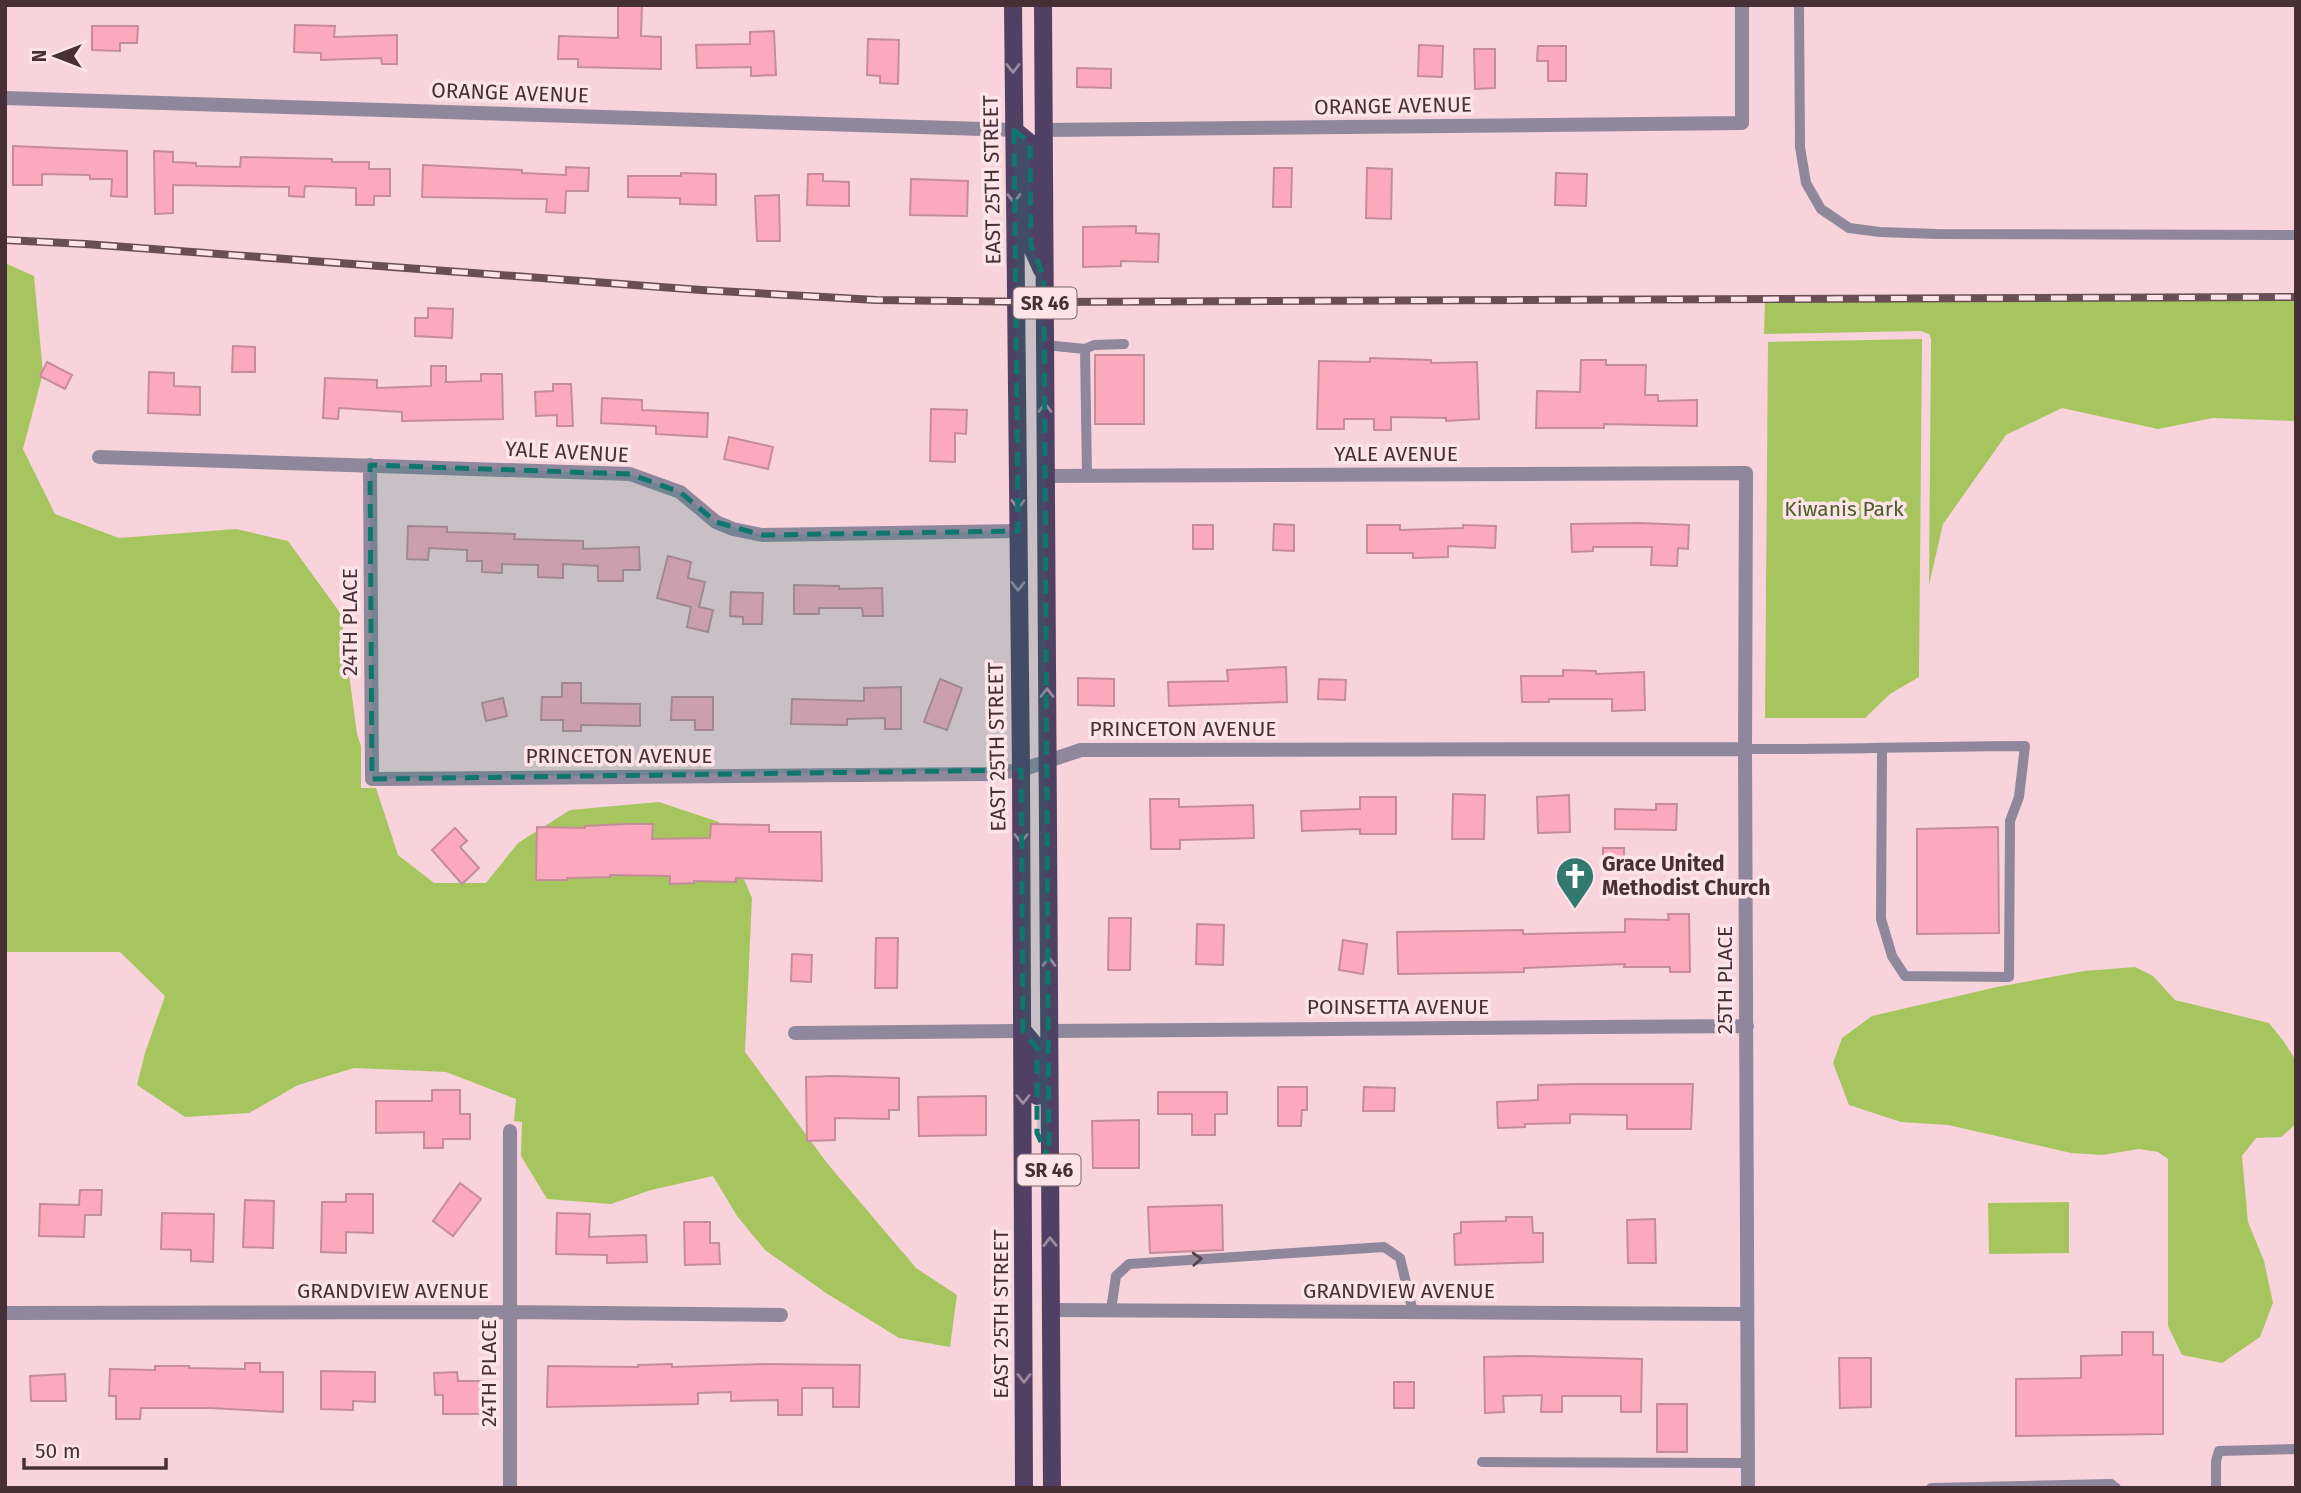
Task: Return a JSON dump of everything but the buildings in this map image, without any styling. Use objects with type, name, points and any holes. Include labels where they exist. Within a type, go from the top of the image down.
[{"type":"main road","name":"EAST 25TH STREET","points":[[1013,5],[1023,1031],[1024,1488]]},
{"type":"main road","name":"SR 46","points":[[1043,5],[1052,1488]]},
{"type":"main road","points":[[1014,130],[1030,143],[1031,246],[1044,277]]},
{"type":"main road","points":[[1023,1031],[1037,1048],[1037,1133],[1049,1159]]},
{"type":"street","name":"ORANGE AVENUE","points":[[1044,130],[1742,123],[1742,5]]},
{"type":"street","name":"ORANGE AVENUE","points":[[5,98],[1014,130]]},
{"type":"street","name":"YALE AVENUE","points":[[99,457],[630,474],[680,492],[716,522],[733,529],[762,535],[1018,531]]},
{"type":"street","name":"24TH PLACE","points":[[370,465],[372,779]]},
{"type":"street","name":"YALE AVENUE","points":[[1046,477],[1746,472]]},
{"type":"street","name":"25TH PLACE","points":[[1746,472],[1748,1488]]},
{"type":"street","name":"PRINCETON AVENUE","points":[[372,779],[988,774],[1021,770],[1081,750],[1745,749]]},
{"type":"street","name":"POINSETTA AVENUE","points":[[1049,1031],[1747,1026]]},
{"type":"street","points":[[795,1033],[1023,1031]]},
{"type":"street","name":"24TH PLACE","points":[[510,1131],[510,1488]]},
{"type":"street","name":"GRANDVIEW AVENUE","points":[[1051,1310],[1747,1314]]},
{"type":"street","name":"GRANDVIEW AVENUE","points":[[5,1313],[509,1312],[781,1315]]},
{"type":"lane","points":[[1799,5],[1800,147],[1805,183],[1821,209],[1849,228],[1937,234],[2296,235]]},
{"type":"lane","points":[[1045,345],[1085,349],[1094,345],[1124,344]]},
{"type":"lane","points":[[1085,349],[1087,476]]},
{"type":"lane","points":[[1745,749],[2025,747],[2019,797],[2010,821],[2009,977],[1905,976],[1892,956],[1881,919],[1882,750]]},
{"type":"lane","points":[[1111,1310],[1115,1276],[1129,1264],[1384,1247],[1399,1258],[1413,1312]]},
{"type":"lane","points":[[2216,1488],[2216,1461],[2219,1451],[2296,1449]]},
{"type":"lane","points":[[1482,1462],[1748,1463]]},
{"type":"lane","points":[[1931,1488],[2111,1484],[2116,1488]]},
{"type":"highlighted area","points":[[1014,130],[1030,143],[1031,245],[1044,277],[1049,1159],[1037,1133],[1037,1048],[1023,1031],[1021,770],[372,779],[370,465],[630,474],[680,492],[716,522],[762,535],[1018,531]]},
{"type":"green space","points":[[5,263],[34,276],[43,373],[23,449],[55,514],[119,538],[236,529],[288,541],[341,614],[357,734],[361,746],[361,788],[376,788],[398,855],[434,883],[486,883],[518,843],[570,810],[659,802],[719,822],[752,898],[745,1052],[827,1163],[916,1268],[957,1295],[950,1347],[899,1338],[826,1293],[765,1250],[737,1216],[713,1176],[651,1190],[611,1204],[547,1199],[521,1156],[522,1122],[514,1121],[516,1099],[446,1072],[354,1068],[298,1085],[249,1113],[185,1117],[137,1085],[165,996],[120,952],[5,952]]},
{"type":"green space","points":[[2296,297],[2296,421],[2213,418],[2158,429],[2062,408],[2006,435],[1943,524],[1929,585],[1929,334],[1921,331],[1764,334],[1765,299]]},
{"type":"green space","name":"Kiwanis Park","points":[[1922,339],[1919,677],[1890,694],[1865,718],[1765,718],[1768,342]]},
{"type":"green space","points":[[2135,967],[2153,976],[2175,1000],[2269,1023],[2296,1061],[2296,1124],[2281,1137],[2256,1138],[2242,1156],[2248,1222],[2264,1261],[2273,1303],[2260,1337],[2222,1363],[2182,1355],[2168,1326],[2168,1159],[2158,1152],[2139,1149],[2102,1155],[2071,1153],[1948,1125],[1901,1122],[1849,1105],[1833,1063],[1842,1038],[1872,1016],[1997,987],[2084,971]]},
{"type":"green space","points":[[2069,1202],[2069,1253],[1989,1254],[1988,1203]]},
{"type":"railway","points":[[5,240],[876,300],[1045,302],[2296,297]]},
{"type":"place","name":"Grace United Methodist Church","points":[[1575,910]]}]
